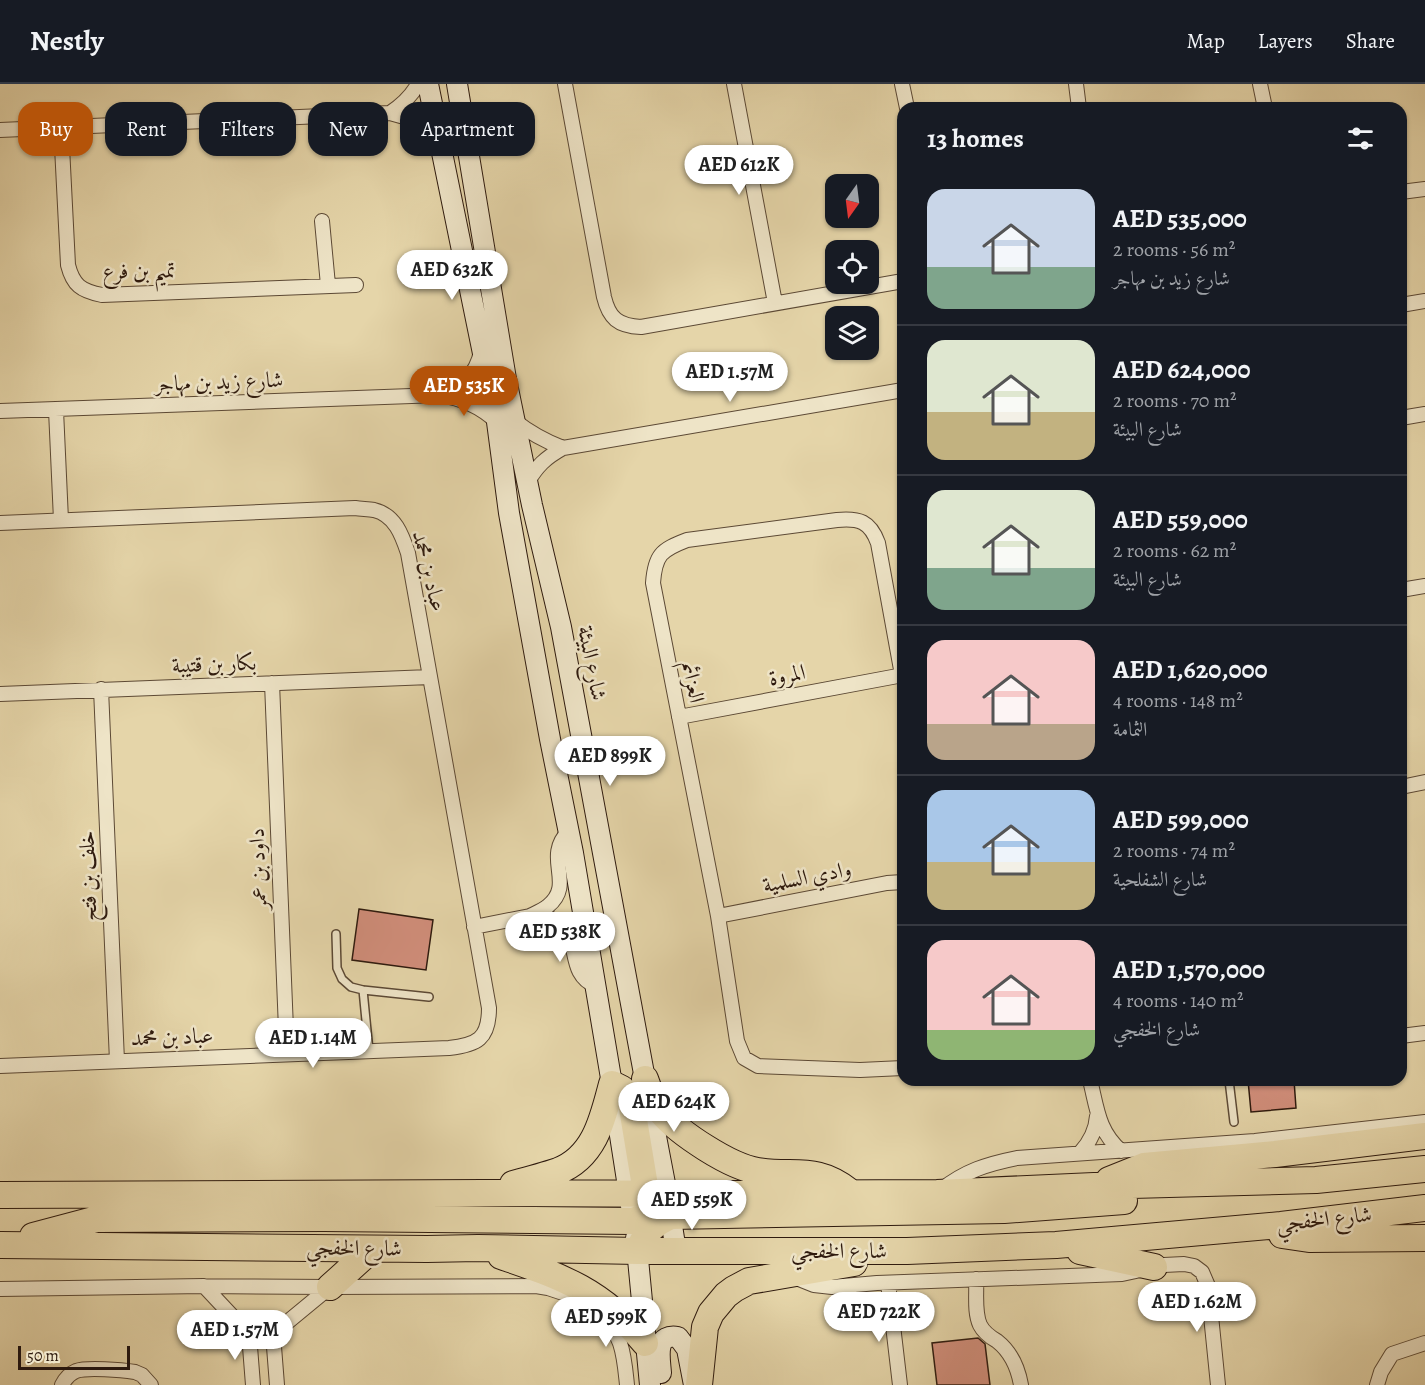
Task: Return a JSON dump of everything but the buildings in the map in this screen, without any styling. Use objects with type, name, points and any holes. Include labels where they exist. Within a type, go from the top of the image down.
[{"type":"highway","points":[[645,1079],[654,1101],[677,1128],[726,1160],[742,1168],[760,1172],[818,1175],[831,1179],[852,1194]]},
{"type":"highway","points":[[484,1193],[560,1170],[576,1160],[587,1150],[593,1140],[603,1117],[612,1084],[622,1089],[631,1102],[650,1208],[663,1240],[676,1251]]},
{"type":"highway","points":[[1094,1186],[1144,1166],[1425,1136]]},
{"type":"highway","name":"شارع الخفجي","points":[[0,1195],[484,1193],[650,1208],[852,1194],[1316,1180],[1425,1169]]},
{"type":"highway","points":[[1,1245],[97,1219],[324,1218],[650,1208],[1004,1210],[1250,1192],[1316,1180]]},
{"type":"highway","points":[[638,1251],[650,1208]]},
{"type":"highway","name":"شارع الخفجي","points":[[1,1245],[907,1251],[1056,1245],[1425,1208]]},
{"type":"highway","points":[[1240,1228],[1309,1239],[1425,1238]]},
{"type":"highway","points":[[1056,1245],[1154,1267]]},
{"type":"highway","points":[[330,1287],[372,1248]]},
{"type":"highway","points":[[478,1248],[550,1273],[581,1288],[623,1318],[645,1343]]},
{"type":"highway","points":[[699,1385],[705,1326],[711,1313],[734,1289],[749,1281],[841,1266],[907,1251]]},
{"type":"street","points":[[390,113],[403,105],[418,84]]},
{"type":"street","name":"شارع البيئة","points":[[428,84],[431,102]]},
{"type":"street","name":"شارع البيئة","points":[[457,84],[506,379],[509,513],[569,831],[612,1084]]},
{"type":"street","points":[[564,84],[604,297],[607,309],[616,321],[628,327],[641,327],[897,282]]},
{"type":"street","points":[[734,84],[775,303]]},
{"type":"street","points":[[902,84],[906,102]]},
{"type":"street","points":[[1076,84],[1078,102]]},
{"type":"street","points":[[1260,84],[1264,102]]},
{"type":"street","points":[[93,126],[390,113],[400,116]]},
{"type":"street","points":[[0,130],[18,129]]},
{"type":"street","name":"تميم بن فرع","points":[[62,156],[68,265],[71,276],[78,286],[89,292],[102,295],[356,285]]},
{"type":"street","name":"شارع البيئة","points":[[442,156],[481,350],[527,483],[561,627],[645,1079],[650,1208]]},
{"type":"street","points":[[1407,191],[1425,189]]},
{"type":"street","points":[[322,221],[328,285]]},
{"type":"street","points":[[1407,304],[1425,301]]},
{"type":"street","name":"شارع زيد بن مهاجر","points":[[439,395],[460,387],[468,380],[475,370],[481,350]]},
{"type":"street","points":[[527,483],[536,468],[548,456],[563,448],[897,391]]},
{"type":"street","name":"شارع زيد بن مهاجر","points":[[0,411],[439,395],[458,398],[563,448]]},
{"type":"street","points":[[56,410],[60,520]]},
{"type":"street","points":[[1407,417],[1425,414]]},
{"type":"street","name":"عباد بن محمد","points":[[0,523],[355,508],[376,510],[388,516],[397,525],[408,554],[489,1008],[486,1031],[480,1039],[467,1046],[0,1066]]},
{"type":"street","name":"العزائم","points":[[897,643],[878,543],[874,531],[864,522],[837,519],[687,540],[659,555],[654,566],[653,583],[718,916],[737,1041],[744,1058],[758,1066],[860,1070],[897,1068]]},
{"type":"street","points":[[1407,589],[1425,586]]},
{"type":"street","name":"المروة","points":[[679,717],[897,676]]},
{"type":"street","name":"بكار بن قتيبة","points":[[0,694],[430,677]]},
{"type":"street","name":"داود بن عمر","points":[[272,683],[287,1054]]},
{"type":"street","name":"خلف بن فتح","points":[[101,689],[117,1061]]},
{"type":"street","points":[[1407,786],[1425,782]]},
{"type":"street","points":[[530,916],[549,905],[557,895],[560,882],[557,850],[563,836],[569,831]]},
{"type":"street","name":"وادي السلمية","points":[[718,916],[897,882]]},
{"type":"street","points":[[474,927],[530,916],[549,918],[567,931],[573,943],[579,972],[589,983],[596,986]]},
{"type":"street","points":[[1407,1035],[1425,1033]]},
{"type":"street","points":[[1091,1086],[1103,1129],[1121,1151]]},
{"type":"street","points":[[1080,1153],[1091,1138],[1097,1120],[1097,1111]]},
{"type":"street","points":[[937,1193],[974,1169],[1017,1158],[1255,1140],[1425,1122]]},
{"type":"street","points":[[638,1251],[650,1385]]},
{"type":"street","name":"شارع الخفجي","points":[[788,1274],[805,1283],[823,1287],[1122,1274],[1154,1267],[1194,1266],[1202,1272],[1208,1286],[1218,1385]]},
{"type":"street","points":[[976,1279],[978,1322],[985,1333],[1008,1352],[1018,1372],[1021,1385]]},
{"type":"street","points":[[888,1283],[900,1385]]},
{"type":"street","points":[[204,1286],[249,1334],[258,1338],[273,1334],[330,1287]]},
{"type":"street","name":"شارع الخفجي","points":[[0,1290],[204,1286],[548,1287],[570,1295],[589,1307],[614,1330],[622,1344],[627,1385]]},
{"type":"street","points":[[249,1334],[253,1385]]},
{"type":"street","points":[[273,1334],[277,1385]]},
{"type":"street","points":[[662,1385],[661,1344],[664,1338],[671,1336],[678,1337],[687,1349],[694,1385]]},
{"type":"street","points":[[1377,1385],[1381,1372],[1392,1354],[1425,1343]]},
{"type":"street","points":[[62,1385],[73,1372],[87,1370],[135,1372],[142,1375],[151,1385]]},
{"type":"lane","points":[[336,934],[336,962],[339,974],[351,987],[429,997]]},
{"type":"lane","points":[[363,990],[369,1051]]},
{"type":"lane","points":[[1230,1086],[1234,1122]]}]
